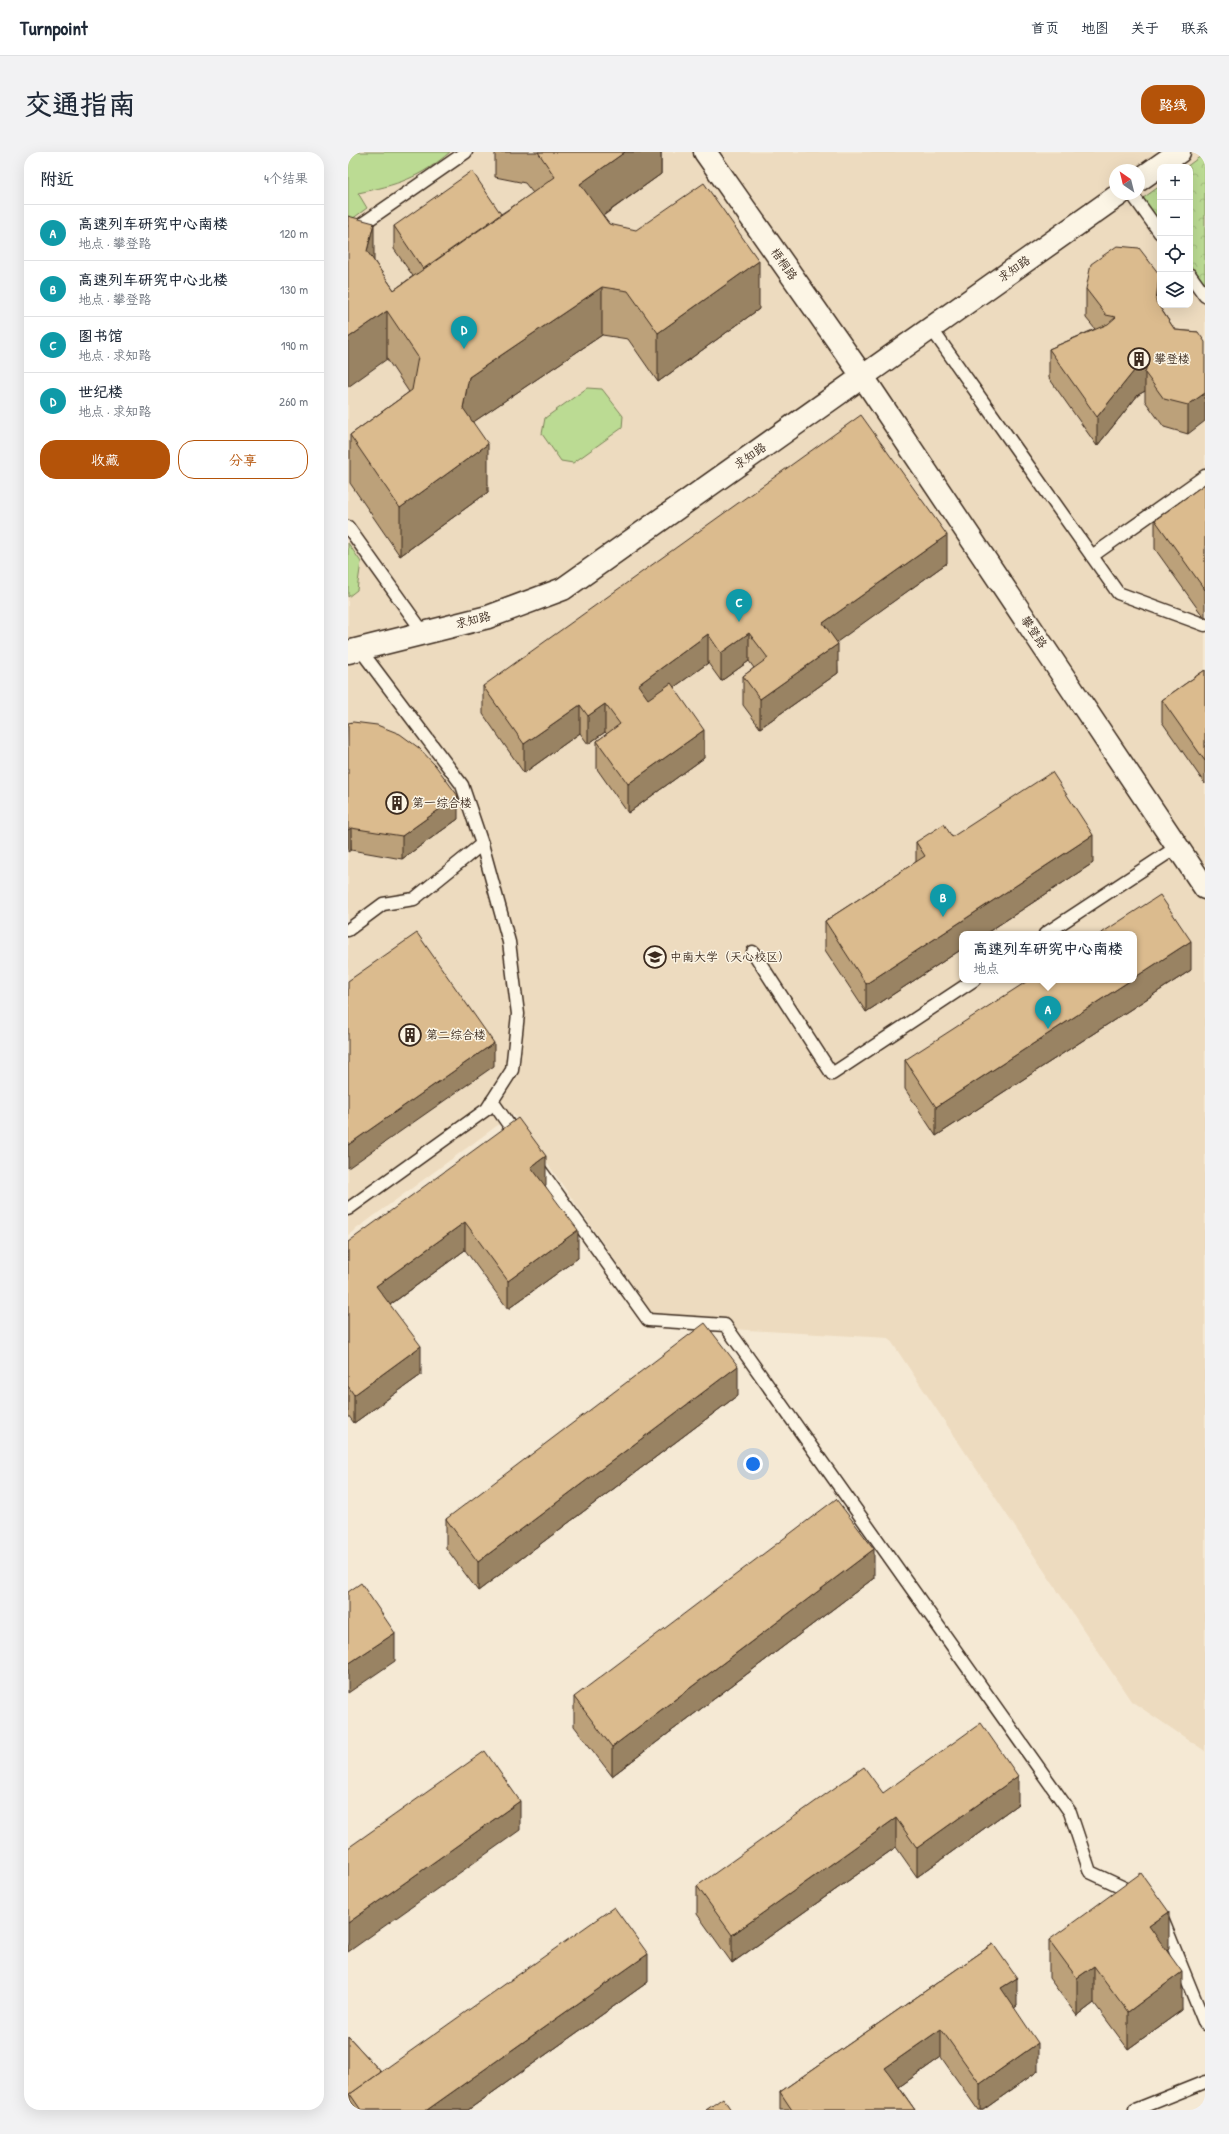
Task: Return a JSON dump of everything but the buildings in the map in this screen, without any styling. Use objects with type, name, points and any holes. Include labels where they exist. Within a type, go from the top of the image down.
[{"type":"street","name":"梧桐路","points":[[705,152],[863,377]]},
{"type":"street","points":[[1145,176],[1179,152]]},
{"type":"street","name":"求知路","points":[[354,650],[423,632],[488,618],[563,588],[1112,200]]},
{"type":"street","name":"攀登路","points":[[863,377],[1205,888]]},
{"type":"lane","points":[[348,234],[466,152]]},
{"type":"lane","points":[[1136,200],[1157,229]]},
{"type":"lane","points":[[1193,279],[1205,296]]},
{"type":"lane","points":[[931,328],[1118,593],[1205,625]]},
{"type":"lane","points":[[1092,556],[1205,476]]},
{"type":"lane","points":[[348,527],[423,632]]},
{"type":"lane","points":[[348,1209],[487,1109],[512,1070],[518,1014],[509,942],[482,844],[462,785],[354,650]]},
{"type":"lane","points":[[348,930],[383,904],[414,900],[482,844]]},
{"type":"lane","points":[[1050,931],[1177,847]]},
{"type":"lane","points":[[753,952],[832,1074],[969,983]]},
{"type":"lane","points":[[492,1101],[648,1320],[725,1325],[1070,1812],[1090,1872],[1148,1898]]},
{"type":"lane","points":[[1158,1909],[1205,2024]]},
{"type":"lane","points":[[1135,2110],[1205,2082]]},
{"type":"shaded area","name":"中南大学（天心校区）","points":[[348,152],[1205,152],[1205,1751],[1131,1701],[889,1338],[660,1325],[513,1114],[348,1235]]},
{"type":"green space","points":[[348,152],[450,152],[428,168],[407,179],[385,187],[358,193],[367,208],[348,222]]},
{"type":"green space","points":[[1205,153],[1205,292],[1193,275],[1193,164],[1190,164]]},
{"type":"green space","points":[[1157,188],[1157,226],[1139,201],[1145,200],[1145,197]]},
{"type":"green space","points":[[587,388],[602,389],[623,416],[622,428],[573,463],[561,461],[542,434],[545,418]]},
{"type":"green space","points":[[348,543],[361,562],[357,590],[348,597]]},
{"type":"place","name":"世纪楼","points":[[464,349]]},
{"type":"place","name":"攀登楼","points":[[1139,359]]},
{"type":"place","name":"图书馆","points":[[739,622]]},
{"type":"place","name":"第一综合楼","points":[[397,803]]},
{"type":"place","name":"高速列车研究中心北楼","points":[[943,917]]},
{"type":"place","name":"中南大学（天心校区）","points":[[655,957]]},
{"type":"place","name":"高速列车研究中心南楼","points":[[1048,1029]]},
{"type":"place","name":"第二综合楼","points":[[410,1035]]}]
